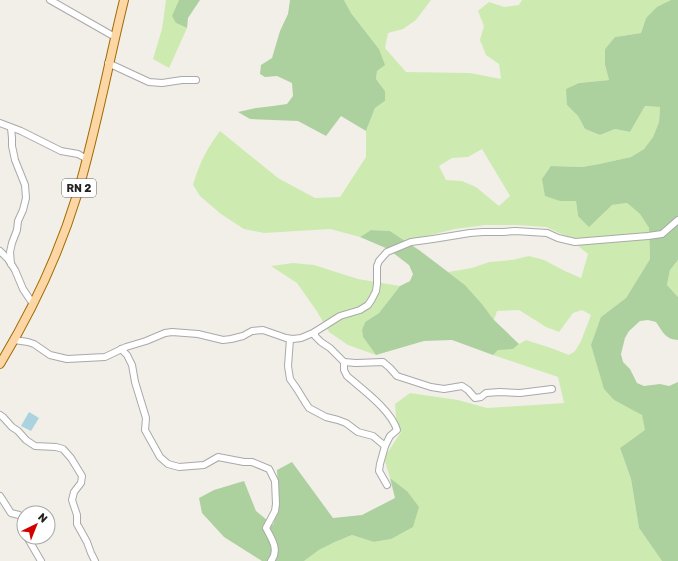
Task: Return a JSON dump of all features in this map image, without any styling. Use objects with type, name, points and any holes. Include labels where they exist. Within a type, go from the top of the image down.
[{"type":"main road","name":"RN 2","points":[[0,364],[33,304],[56,254],[76,196],[87,158],[124,0]]},
{"type":"street","points":[[50,0],[115,37]]},
{"type":"street","points":[[108,64],[149,82],[162,83],[182,80],[196,80]]},
{"type":"street","points":[[0,123],[21,131],[61,151],[78,154],[87,158]]},
{"type":"street","points":[[11,128],[13,153],[25,185],[26,198],[12,243],[10,252],[11,264]]},
{"type":"street","points":[[14,340],[34,344],[50,355],[67,359],[104,357],[121,349],[165,333],[172,332],[198,334],[223,340],[243,336],[252,331],[263,330],[290,339],[301,338],[315,332],[340,316],[360,310],[368,305],[378,284],[377,266],[379,261],[387,252],[411,242],[470,233],[515,231],[547,233],[558,238],[575,242],[648,236],[662,234],[678,220]]},
{"type":"street","points":[[0,251],[8,259],[15,270],[23,289],[33,304]]},
{"type":"street","points":[[315,332],[315,336],[344,362],[383,362],[397,376],[431,387],[444,388],[462,386],[475,398],[481,397],[486,393],[500,392],[520,394],[552,389]]},
{"type":"street","points":[[290,339],[288,366],[290,379],[298,389],[309,408],[326,417],[346,423],[358,432],[373,436],[385,446]]},
{"type":"street","points":[[121,349],[127,355],[132,365],[135,382],[146,418],[146,430],[160,457],[168,464],[178,466],[204,465],[218,457],[252,462],[269,468],[275,481],[276,498],[275,511],[266,528],[275,546],[275,557],[272,561]]},
{"type":"street","points":[[344,362],[344,370],[347,376],[381,406],[395,424],[397,430],[390,436],[385,446],[379,471],[387,485]]},
{"type":"street","points":[[0,415],[26,440],[35,446],[56,447],[63,449],[71,458],[82,476],[81,483],[74,492],[72,500],[77,515],[77,524],[95,561]]},
{"type":"street","points":[[0,496],[11,513],[16,514]]},
{"type":"street","points":[[32,545],[41,561]]},
{"type":"green space","points":[[166,0],[179,0],[176,23],[187,28],[169,68],[153,59],[162,29]]},
{"type":"green space","points":[[179,0],[200,0],[188,18],[187,28],[176,23],[172,16]]},
{"type":"green space","points":[[290,0],[344,0],[351,13],[379,49],[385,65],[377,71],[376,79],[385,91],[385,101],[375,108],[366,131],[341,116],[326,136],[298,121],[250,119],[238,112],[287,104],[293,96],[292,83],[277,76],[265,77],[260,74],[261,65],[272,58],[280,31],[288,14]]},
{"type":"green space","points":[[344,0],[431,0],[416,20],[403,29],[388,33],[385,48],[406,72],[470,73],[501,79],[499,64],[486,55],[480,40],[484,26],[478,11],[489,2],[504,7],[519,5],[522,0],[671,0],[646,18],[641,33],[615,37],[605,49],[605,65],[609,80],[579,83],[567,105],[578,116],[585,129],[600,135],[615,129],[630,132],[645,106],[660,107],[659,122],[653,137],[644,149],[631,157],[582,167],[552,166],[560,201],[576,201],[578,216],[612,205],[627,203],[640,214],[649,228],[650,259],[626,298],[601,317],[614,400],[642,414],[646,430],[620,448],[631,479],[639,528],[662,561],[304,561],[319,550],[352,535],[375,542],[391,539],[407,491],[390,478],[384,458],[401,432],[396,418],[395,404],[410,393],[458,400],[487,408],[564,403],[558,377],[493,355],[498,349],[513,349],[526,340],[569,355],[575,351],[581,341],[591,315],[582,310],[573,313],[559,332],[546,327],[519,310],[497,311],[494,320],[465,285],[448,272],[472,268],[489,262],[512,260],[529,256],[544,260],[581,278],[588,254],[566,236],[546,227],[485,225],[455,229],[404,240],[390,231],[371,230],[360,237],[330,229],[264,233],[244,229],[221,214],[200,196],[193,185],[204,156],[220,131],[278,178],[315,198],[340,197],[366,157],[366,131],[375,108],[385,101],[385,91],[376,79],[379,49],[351,13]],"holes":[[[482,149],[510,196],[499,206],[476,187],[462,181],[446,180],[439,166],[452,158],[468,157]]]},
{"type":"green space","points":[[671,0],[678,0],[678,260],[670,270],[667,285],[678,297],[678,340],[667,337],[656,322],[648,320],[640,321],[629,331],[625,338],[621,354],[623,362],[630,369],[637,383],[644,386],[660,384],[669,386],[678,382],[678,561],[662,561],[639,528],[631,479],[620,448],[645,430],[642,415],[614,400],[604,389],[591,345],[601,317],[626,298],[650,259],[649,228],[640,214],[627,203],[612,205],[589,227],[578,216],[576,201],[560,201],[545,196],[542,179],[551,166],[582,167],[631,157],[644,149],[653,137],[659,122],[660,107],[645,106],[630,132],[615,129],[600,135],[585,129],[578,116],[567,105],[566,89],[579,83],[609,80],[605,65],[605,49],[615,37],[641,33],[646,18],[657,7]]},
{"type":"green space","points":[[371,230],[390,231],[419,250],[465,285],[494,320],[519,344],[513,349],[498,350],[493,355],[452,340],[424,341],[376,355],[363,337],[362,330],[365,322],[379,313],[400,286],[410,281],[413,274],[409,265],[388,249],[360,237]]},
{"type":"green space","points":[[678,260],[678,297],[667,285],[670,270]]},
{"type":"green space","points":[[293,263],[314,265],[358,279],[400,286],[379,313],[365,322],[362,330],[363,337],[376,355],[348,345],[329,332],[297,283],[271,266]]},
{"type":"green space","points":[[292,462],[333,518],[362,515],[395,498],[390,478],[407,491],[419,507],[413,527],[391,539],[374,542],[352,535],[319,550],[304,561],[262,561],[224,537],[202,513],[199,498],[214,490],[244,481],[256,511],[273,525],[279,505],[277,470]]},
{"type":"water","points":[[29,412],[39,418],[31,431],[21,426]]}]
